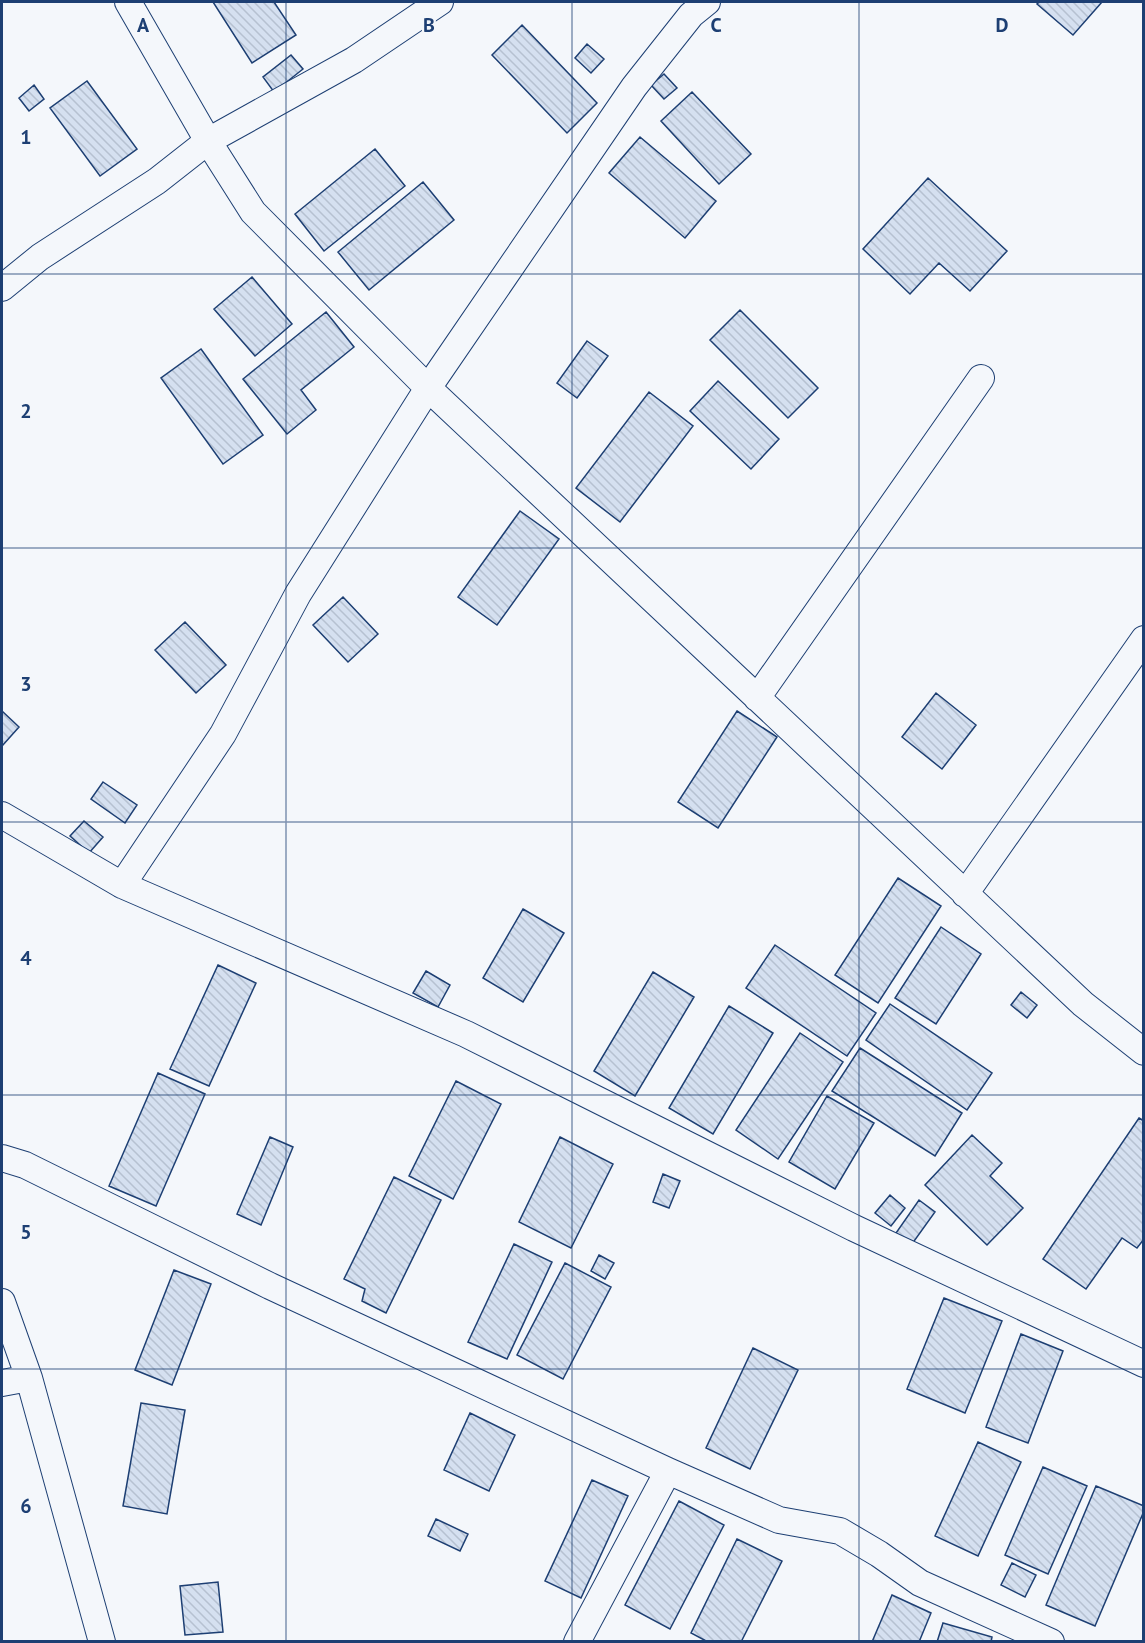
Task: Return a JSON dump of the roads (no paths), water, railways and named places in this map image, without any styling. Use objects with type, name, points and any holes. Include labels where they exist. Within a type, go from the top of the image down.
[{"type":"street","points":[[128,2],[208,141],[253,212],[428,388],[1083,1004],[1143,1052]]},
{"type":"street","points":[[2,288],[40,256],[157,181],[208,141],[354,60],[440,2]]},
{"type":"street","points":[[122,885],[223,734],[298,594],[428,388],[634,87],[691,15],[707,2]]},
{"type":"street","points":[[757,698],[981,378]]},
{"type":"street","points":[[965,894],[1143,639]]},
{"type":"street","points":[[2,815],[122,885],[465,1035],[854,1228],[1143,1364]]},
{"type":"street","points":[[2,1158],[25,1165],[270,1286],[668,1471],[779,1520],[840,1531],[879,1554],[920,1583],[1051,1641]]},
{"type":"street","points":[[2,1302],[29,1378],[102,1641]]},
{"type":"street","points":[[2,1383],[29,1378]]},
{"type":"street","points":[[577,1641],[668,1471]]}]
